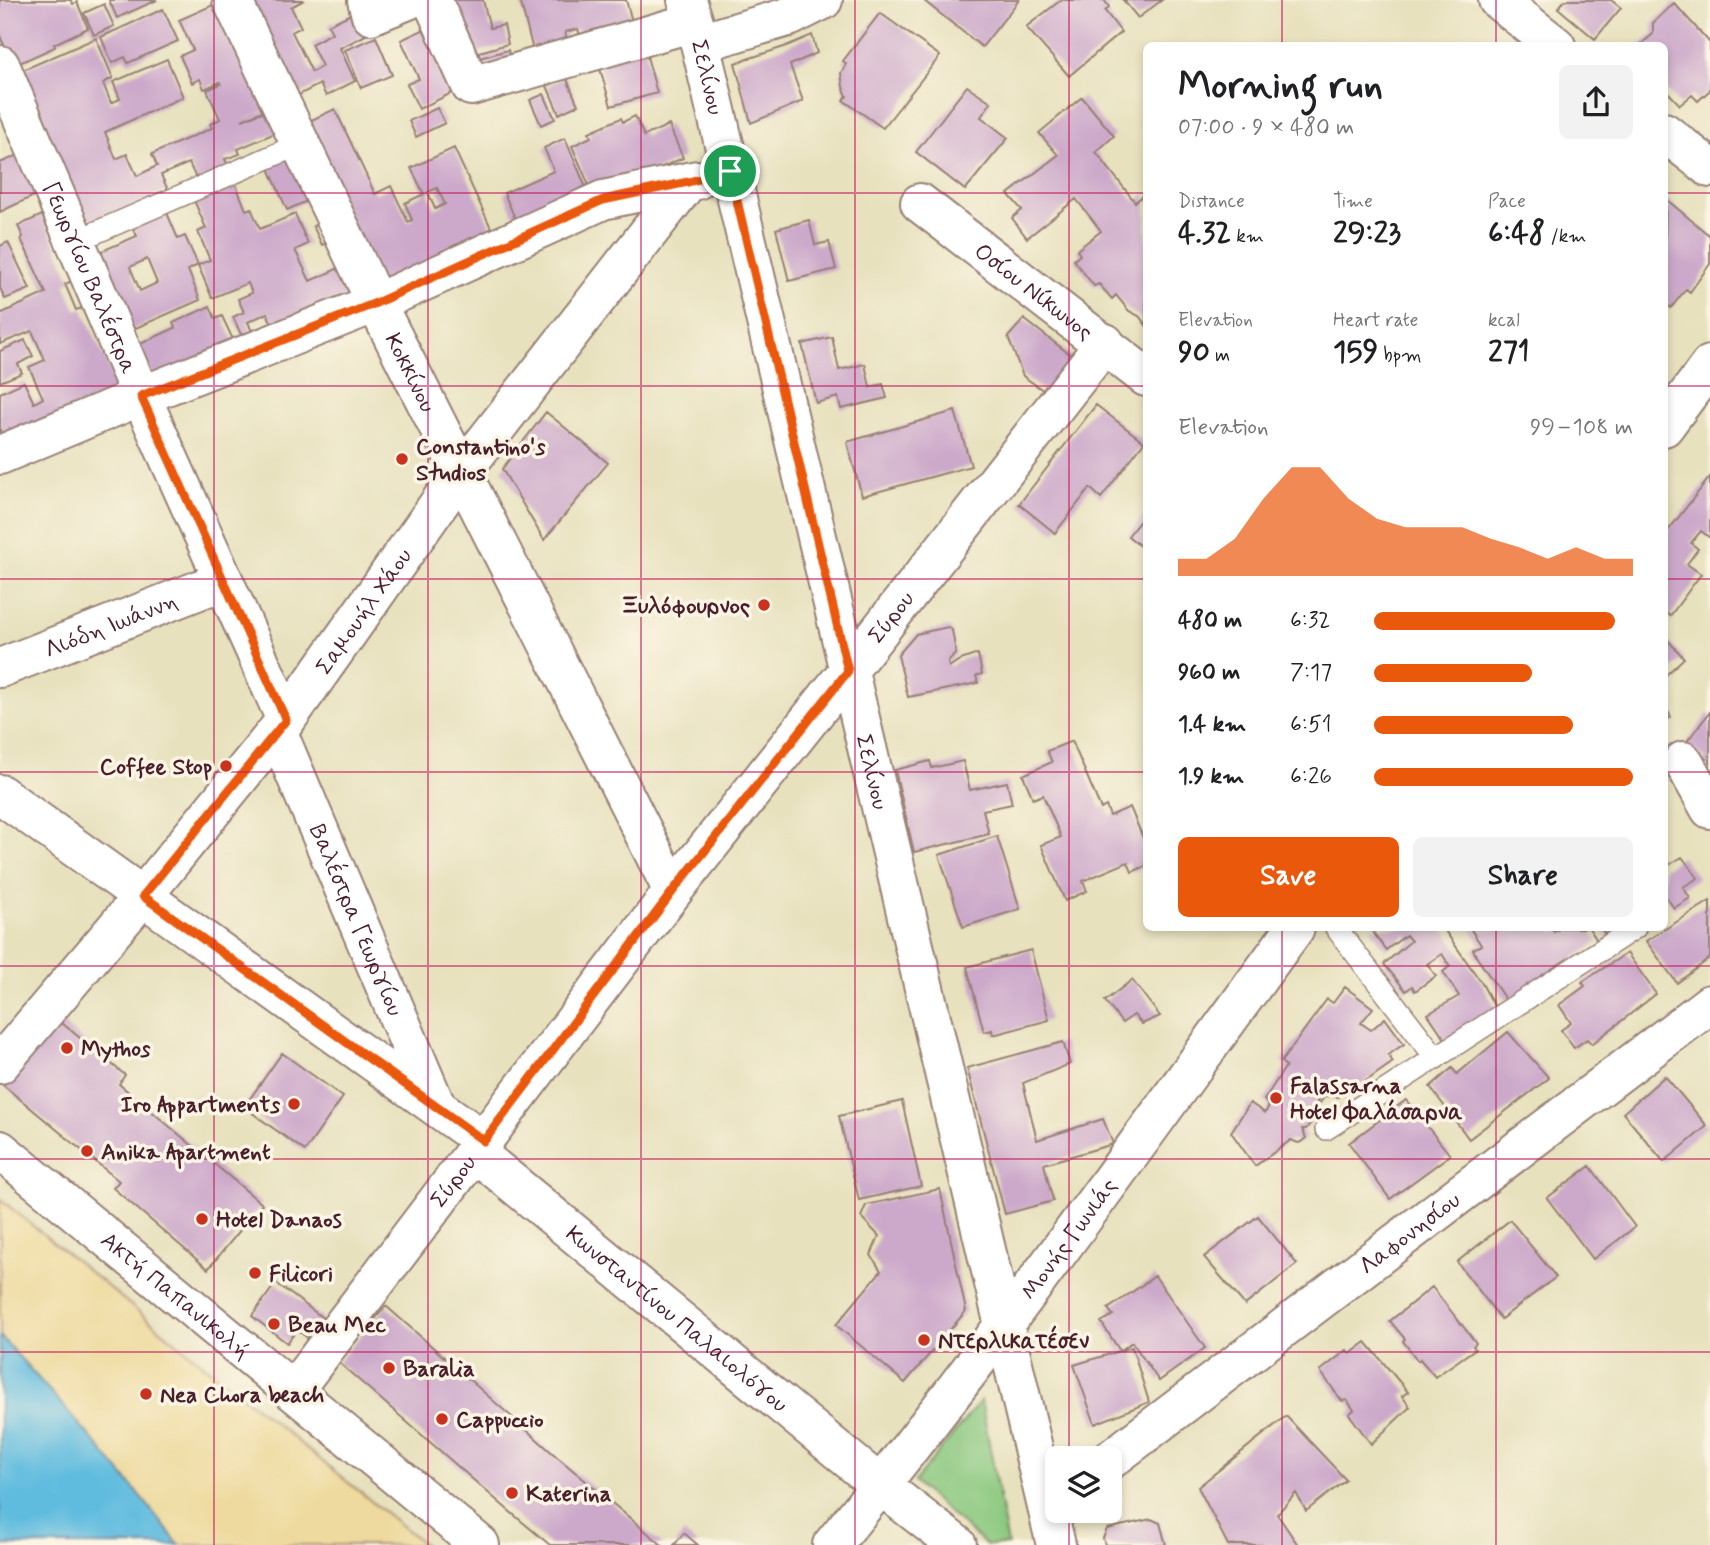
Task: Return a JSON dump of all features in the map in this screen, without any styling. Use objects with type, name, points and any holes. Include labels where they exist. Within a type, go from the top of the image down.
[{"type":"street","name":"Κοκκίνου","points":[[232,0],[460,474],[673,891]]},
{"type":"street","points":[[367,0],[371,15],[408,0]]},
{"type":"street","points":[[432,0],[471,86],[693,22],[791,16],[823,0]]},
{"type":"street","points":[[1498,0],[1551,42]]},
{"type":"street","name":"Σελίνου","points":[[693,22],[1003,1324],[1045,1478]]},
{"type":"street","name":"Γεωργίου Βαλέστρα","points":[[2,78],[76,241],[282,726]]},
{"type":"street","points":[[1668,134],[1710,168]]},
{"type":"street","points":[[0,455],[376,303],[603,200],[730,171]]},
{"type":"street","name":"Σαμουήλ Χάου","points":[[0,1064],[143,896],[282,726],[460,474],[688,182]]},
{"type":"street","name":"Οσίου Νίκωνος","points":[[920,203],[1143,375]]},
{"type":"street","name":"Σύρου","points":[[293,1391],[673,891],[1105,343]]},
{"type":"street","points":[[1668,422],[1710,365]]},
{"type":"street","name":"Λιόδη Ιωάννη","points":[[0,668],[222,581]]},
{"type":"street","name":"Βαλέστρα Γεωργίου","points":[[282,726],[436,1107]]},
{"type":"street","points":[[1683,761],[1710,808]]},
{"type":"street","name":"Κωνσταντίνου Παλαιολόγου","points":[[0,794],[436,1107],[880,1485],[957,1545]]},
{"type":"street","name":"Μονής Γωνιάς","points":[[832,1545],[1003,1324],[1293,931]]},
{"type":"street","name":"Λαφονησίου","points":[[1122,1451],[1710,1004]]},
{"type":"street","name":"Ακτή Παπανικολή","points":[[0,1150],[480,1545]]},
{"type":"street","name":"Σελίνου","points":[[1054,1523],[1056,1545]]},
{"type":"lane","points":[[76,241],[300,144]]},
{"type":"lane","points":[[1338,931],[1436,1058]]},
{"type":"lane","points":[[1326,1129],[1631,931]]},
{"type":"green space","points":[[981,1400],[1008,1545],[986,1545],[914,1482]]},
{"type":"sand","name":"Nea Chora beach","points":[[0,1199],[425,1545],[179,1545],[114,1465],[0,1336]]},
{"type":"water","points":[[0,1336],[114,1465],[179,1545],[0,1545]]},
{"type":"building","points":[[0,0],[71,0],[73,4],[77,2],[88,28],[13,66],[0,36]]},
{"type":"building","points":[[109,0],[157,0],[117,18]]},
{"type":"building","points":[[243,0],[304,0],[291,7],[301,27],[292,32],[312,72],[322,66],[311,44],[332,33],[328,25],[363,8],[374,31],[340,48],[355,81],[326,96],[320,84],[293,98]]},
{"type":"building","points":[[449,0],[483,0],[490,28],[504,25],[508,44],[472,54]]},
{"type":"building","points":[[520,0],[626,0],[633,25],[583,45],[578,29],[565,32],[568,43],[535,58]]},
{"type":"building","points":[[923,0],[1019,0],[982,47]]},
{"type":"building","points":[[1061,0],[1104,0],[1109,7],[1105,11],[1121,32],[1069,76],[1026,27]]},
{"type":"building","points":[[1123,0],[1162,0],[1138,18]]},
{"type":"building","points":[[1565,0],[1611,0],[1621,8],[1595,39],[1558,8]]},
{"type":"building","points":[[222,1],[269,108],[242,120],[272,108],[282,130],[238,149],[240,154],[225,159],[231,171],[199,185],[189,163],[161,175],[168,190],[84,227],[16,73],[96,38],[113,78],[103,83],[111,103],[120,99],[113,82],[167,59],[183,97],[105,132],[116,159],[127,154],[137,176],[157,166],[152,154],[212,128],[210,124],[220,119],[207,90],[221,84],[220,82],[204,89],[200,79],[192,83],[180,56],[193,50],[179,20]]},
{"type":"building","points":[[1674,3],[1710,43],[1710,90],[1698,101],[1692,95],[1680,105],[1668,92],[1668,42],[1644,42],[1653,34],[1653,23]]},
{"type":"building","points":[[104,4],[114,26],[94,35],[84,13]]},
{"type":"building","points":[[163,9],[178,41],[128,63],[125,57],[112,63],[101,37]]},
{"type":"building","points":[[880,13],[940,56],[883,128],[843,100],[847,96],[841,73],[846,64],[843,61]]},
{"type":"building","points":[[427,28],[456,91],[419,109],[407,84],[419,79],[401,40]]},
{"type":"building","points":[[812,35],[817,53],[790,65],[803,101],[751,123],[735,63]]},
{"type":"building","points":[[376,37],[392,75],[361,88],[345,50]]},
{"type":"building","points":[[645,49],[657,93],[611,106],[598,62]]},
{"type":"building","points":[[508,50],[511,63],[479,71],[476,59]]},
{"type":"building","points":[[566,77],[578,105],[559,114],[547,86]]},
{"type":"building","points":[[967,86],[991,102],[981,117],[1008,138],[965,190],[916,152]]},
{"type":"building","points":[[544,94],[555,119],[541,125],[530,100]]},
{"type":"building","points":[[1082,97],[1114,136],[1096,152],[1135,202],[1143,195],[1143,321],[1129,311],[1116,295],[1112,299],[1099,284],[1094,286],[1074,260],[1080,255],[1077,250],[1101,231],[1076,199],[1027,238],[1012,218],[1022,210],[1008,194],[1058,155],[1039,133]]},
{"type":"building","points":[[437,108],[445,123],[416,137],[409,121]]},
{"type":"building","points":[[335,109],[375,194],[391,186],[408,222],[412,220],[405,203],[424,194],[411,168],[454,148],[493,232],[382,285],[305,123]],"holes":[[[437,188],[445,204],[435,209],[428,192]]]},
{"type":"building","points":[[635,116],[644,136],[669,125],[683,158],[594,197],[572,146],[591,137],[589,132],[621,118],[623,122]]},
{"type":"building","points":[[565,138],[590,197],[519,228],[504,193],[554,171],[544,148]]},
{"type":"building","points":[[296,151],[316,197],[287,210],[267,164]]},
{"type":"building","points":[[21,154],[38,194],[0,212],[0,163]]},
{"type":"building","points":[[234,180],[246,210],[251,208],[260,229],[295,214],[308,244],[295,250],[310,281],[339,268],[351,297],[275,331],[267,313],[248,322],[253,334],[243,339],[233,317],[244,312],[238,299],[252,293],[248,283],[212,298],[198,265],[210,260],[198,232],[206,228],[193,198]]},
{"type":"building","points":[[1668,201],[1710,236],[1710,264],[1690,292],[1686,289],[1671,308],[1668,305]]},
{"type":"building","points":[[165,208],[178,239],[185,236],[198,265],[188,270],[200,300],[129,331],[95,254],[137,236],[131,223]],"holes":[[[147,259],[157,283],[140,291],[130,267]]]},
{"type":"building","points":[[42,215],[72,281],[65,284],[76,310],[82,308],[118,388],[0,442],[0,393],[24,382],[34,403],[43,398],[29,367],[45,360],[32,331],[0,344],[0,314],[46,293],[21,239],[23,237],[18,226]]},
{"type":"building","points":[[328,219],[336,239],[322,245],[313,226]]},
{"type":"building","points":[[809,220],[815,245],[829,242],[836,269],[789,281],[776,229]]},
{"type":"building","points":[[8,242],[30,289],[5,299],[0,288],[0,246]]},
{"type":"building","points":[[210,306],[215,319],[222,316],[235,344],[154,380],[138,345],[175,328],[173,323]]},
{"type":"building","points":[[1024,319],[1077,360],[1047,393],[1023,376],[1008,337]]},
{"type":"building","points":[[832,337],[839,370],[865,364],[870,387],[883,384],[887,398],[841,409],[838,397],[816,403],[802,344]]},
{"type":"building","points":[[25,340],[33,356],[18,364],[22,373],[0,382],[0,351]]},
{"type":"building","points":[[1096,405],[1143,441],[1101,498],[1090,488],[1055,533],[1019,504]]},
{"type":"building","points":[[955,411],[971,466],[862,496],[847,442]]},
{"type":"building","points":[[546,412],[608,463],[544,540],[502,469]]},
{"type":"building","points":[[1710,477],[1710,538],[1701,531],[1691,543],[1698,549],[1687,564],[1701,574],[1670,616],[1668,614],[1668,531]]},
{"type":"building","points":[[1143,517],[1143,548],[1128,536]]},
{"type":"building","points":[[948,627],[952,630],[956,653],[948,662],[949,667],[978,654],[982,674],[976,676],[978,683],[908,697],[898,655],[916,634]]},
{"type":"building","points":[[1668,640],[1684,658],[1668,673]]},
{"type":"building","points":[[1710,712],[1710,769],[1702,763],[1706,759],[1685,744]]},
{"type":"building","points":[[1072,741],[1101,809],[1106,806],[1110,816],[1130,807],[1143,838],[1143,867],[1132,872],[1128,862],[1083,881],[1087,891],[1065,901],[1041,845],[1061,837],[1043,795],[1033,799],[1023,775],[1052,762],[1047,751]]},
{"type":"building","points":[[930,761],[932,768],[963,761],[970,790],[1007,782],[1012,804],[983,810],[989,834],[914,852],[895,770]]},
{"type":"building","points":[[997,836],[1020,909],[963,927],[939,855]]},
{"type":"building","points":[[1682,857],[1698,878],[1683,887],[1690,898],[1674,908],[1668,900],[1668,866]]},
{"type":"building","points":[[1710,901],[1710,958],[1677,983],[1646,941],[1662,931],[1668,931],[1668,927]]},
{"type":"building","points":[[1372,931],[1445,931],[1481,982],[1496,1009],[1447,1042],[1428,1014],[1459,996],[1443,972],[1450,966],[1442,954],[1427,964],[1436,976],[1415,991],[1412,986],[1406,991],[1384,964],[1411,941],[1406,935],[1386,950]]},
{"type":"building","points":[[1472,931],[1591,931],[1598,942],[1507,1002],[1476,956],[1473,949],[1481,945]]},
{"type":"building","points":[[1603,931],[1617,931],[1607,937]]},
{"type":"building","points":[[1031,950],[1049,1020],[993,1035],[992,1030],[984,1032],[967,967]]},
{"type":"building","points":[[1627,953],[1656,994],[1592,1044],[1587,1039],[1574,1048],[1561,1030],[1571,1023],[1559,1005],[1585,986],[1582,982]]},
{"type":"building","points":[[1132,980],[1160,1016],[1142,1024],[1134,1015],[1122,1023],[1105,1001]]},
{"type":"building","points":[[1345,987],[1373,1008],[1361,1023],[1371,1030],[1385,1018],[1404,1044],[1388,1055],[1393,1062],[1345,1096],[1341,1091],[1338,1097],[1325,1096],[1320,1103],[1317,1101],[1315,1117],[1306,1129],[1302,1129],[1306,1138],[1298,1143],[1291,1140],[1255,1166],[1231,1132],[1250,1103],[1265,1113],[1269,1106],[1264,1100],[1286,1066],[1281,1062],[1327,999],[1333,1003]]},
{"type":"building","points":[[57,1019],[125,1075],[119,1084],[262,1204],[208,1269],[113,1188],[119,1181],[3,1085]]},
{"type":"building","points":[[1508,1032],[1549,1078],[1469,1139],[1430,1087],[1452,1068],[1457,1074]]},
{"type":"building","points":[[1063,1042],[1070,1064],[1023,1083],[1037,1140],[1103,1119],[1113,1144],[1044,1164],[1053,1201],[1005,1214],[967,1068]]},
{"type":"building","points":[[282,1053],[343,1097],[305,1151],[244,1107]]},
{"type":"building","points":[[1665,1076],[1707,1126],[1664,1162],[1623,1113]]},
{"type":"building","points":[[1406,1100],[1450,1155],[1390,1199],[1349,1143]]},
{"type":"building","points":[[902,1101],[921,1186],[859,1200],[839,1116]]},
{"type":"building","points":[[1590,1166],[1635,1227],[1593,1259],[1547,1198]]},
{"type":"building","points":[[940,1189],[966,1311],[905,1383],[836,1325],[881,1271],[871,1255],[879,1236],[861,1217],[866,1205]]},
{"type":"building","points":[[1258,1216],[1297,1264],[1245,1305],[1204,1257]]},
{"type":"building","points":[[1510,1220],[1556,1277],[1501,1319],[1457,1262]]},
{"type":"building","points":[[1155,1276],[1205,1348],[1159,1381],[1132,1342],[1120,1351],[1101,1322],[1113,1315],[1108,1309]]},
{"type":"building","points":[[276,1283],[323,1318],[309,1339],[297,1330],[287,1343],[252,1316]]},
{"type":"building","points":[[1432,1287],[1476,1343],[1473,1346],[1475,1349],[1435,1377],[1420,1359],[1418,1361],[1390,1321]]},
{"type":"building","points":[[386,1306],[556,1456],[662,1545],[550,1545],[508,1510],[338,1362]]},
{"type":"building","points":[[1366,1342],[1408,1392],[1402,1396],[1410,1407],[1371,1444],[1349,1414],[1354,1410],[1347,1400],[1342,1401],[1320,1371],[1347,1350],[1350,1354]]},
{"type":"building","points":[[1132,1347],[1149,1402],[1095,1424],[1074,1365]]},
{"type":"building","points":[[1286,1416],[1346,1480],[1306,1511],[1296,1493],[1277,1514],[1298,1545],[1228,1545],[1198,1487]]},
{"type":"building","points":[[1151,1519],[1160,1523],[1166,1545],[1105,1545],[1103,1538],[1107,1529]]},
{"type":"building","points":[[684,1533],[698,1545],[674,1545]]},
{"type":"place","name":"Constantino's Studios","points":[[402,459]]},
{"type":"place","name":"Ξυλόφουρνος","points":[[764,605]]},
{"type":"place","name":"Coffee Stop","points":[[226,766]]},
{"type":"place","name":"Mythos","points":[[67,1048]]},
{"type":"place","name":"Falassarna Hotel Φαλάσαρνα","points":[[1276,1098]]},
{"type":"place","name":"Iro Appartments","points":[[294,1104]]},
{"type":"place","name":"Anika Apartment","points":[[87,1151]]},
{"type":"place","name":"Hotel Danaos","points":[[202,1219]]},
{"type":"place","name":"Filicori","points":[[255,1273]]},
{"type":"place","name":"Beau Mec","points":[[274,1324]]},
{"type":"place","name":"Ντερλικατέσεν","points":[[924,1340]]},
{"type":"place","name":"Baralia","points":[[389,1368]]},
{"type":"place","name":"Nea Chora beach","points":[[146,1394]]},
{"type":"place","name":"Cappuccio","points":[[442,1419]]},
{"type":"place","name":"Katerina","points":[[512,1493]]},
{"type":"route","points":[[730,171],[848,671],[673,891],[484,1141],[143,896],[286,720],[141,396],[376,303],[603,200],[730,171]]}]
